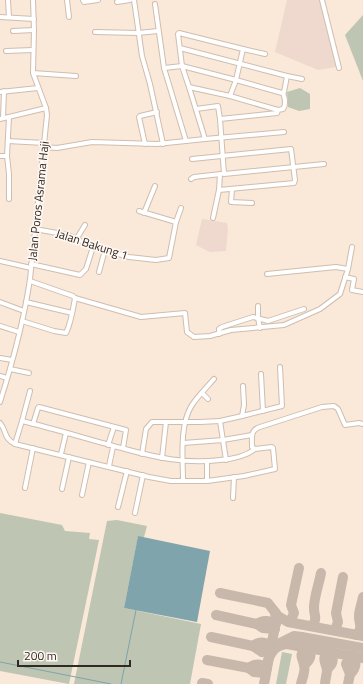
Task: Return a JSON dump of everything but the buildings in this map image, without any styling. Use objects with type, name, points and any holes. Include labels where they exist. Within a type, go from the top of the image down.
[{"type":"street","points":[[8,0],[9,17]]},
{"type":"street","name":"Jalan Poros Asrama Haji","points":[[0,402],[20,332],[30,280],[47,115],[46,108],[32,73],[34,30],[33,0]]},
{"type":"street","points":[[67,0],[69,17]]},
{"type":"street","points":[[83,0],[84,2],[98,0]]},
{"type":"street","points":[[117,2],[130,0]]},
{"type":"street","points":[[134,0],[142,56],[157,112],[163,144]]},
{"type":"street","points":[[322,0],[339,68]]},
{"type":"street","points":[[155,4],[164,68],[186,141]]},
{"type":"street","points":[[0,17],[34,19]]},
{"type":"street","points":[[13,31],[34,30]]},
{"type":"street","points":[[95,32],[138,33],[158,31]]},
{"type":"street","points":[[205,139],[182,66],[179,33],[266,54]]},
{"type":"street","points":[[180,48],[239,65],[302,79]]},
{"type":"street","points":[[230,96],[236,80],[243,49]]},
{"type":"street","points":[[6,51],[33,50]]},
{"type":"street","points":[[164,68],[182,66],[283,93]]},
{"type":"street","points":[[32,73],[76,76]]},
{"type":"street","points":[[220,119],[277,113],[278,110],[283,109],[284,107],[285,97],[283,93],[287,76]]},
{"type":"street","points":[[189,87],[230,96],[278,110]]},
{"type":"street","points":[[38,88],[2,91],[2,119],[46,108]]},
{"type":"street","points":[[196,109],[218,106],[223,155],[222,174],[213,218]]},
{"type":"street","points":[[145,144],[139,118],[140,116],[157,112]]},
{"type":"street","points":[[8,117],[7,156],[9,199]]},
{"type":"street","points":[[8,141],[57,148],[92,142],[163,144],[284,132]]},
{"type":"street","points":[[192,159],[291,148],[294,167],[294,183],[218,190]]},
{"type":"street","points":[[0,156],[7,156]]},
{"type":"street","points":[[191,179],[194,177],[324,164]]},
{"type":"street","points":[[144,213],[154,186]]},
{"type":"street","points":[[232,189],[231,202],[252,203]]},
{"type":"street","points":[[139,211],[176,222],[181,208]]},
{"type":"street","name":"Jalan Bakung 1","points":[[35,229],[56,232],[77,238],[93,247],[129,257],[156,260],[170,258],[176,222]]},
{"type":"street","points":[[77,238],[85,225]]},
{"type":"street","points":[[0,261],[80,275],[86,269],[93,247]]},
{"type":"street","points":[[30,280],[75,298],[141,317],[185,313],[187,332],[191,336],[210,336],[231,330],[260,328],[290,323],[320,309],[340,294],[348,269],[352,247]]},
{"type":"street","points":[[99,272],[105,250]]},
{"type":"street","points":[[267,274],[336,267],[348,269]]},
{"type":"street","points":[[345,277],[354,279],[352,290],[363,292]]},
{"type":"street","points":[[22,321],[54,331],[66,333],[75,298]]},
{"type":"street","points":[[0,302],[24,312]]},
{"type":"street","points":[[26,302],[72,313]]},
{"type":"street","points":[[258,306],[260,328]]},
{"type":"street","points":[[219,334],[219,329],[222,327],[246,318],[258,318],[268,321],[304,309]]},
{"type":"street","points":[[0,326],[20,332]]},
{"type":"street","points":[[0,358],[12,360]]},
{"type":"street","points":[[142,454],[146,429],[152,422],[220,421],[280,407],[282,404],[280,367]]},
{"type":"street","points":[[10,368],[29,373]]},
{"type":"street","points":[[261,374],[263,411]]},
{"type":"street","points":[[0,376],[7,378]]},
{"type":"street","points":[[183,481],[183,443],[185,422],[192,404],[214,379]]},
{"type":"street","points":[[242,416],[244,405],[243,386]]},
{"type":"street","points":[[15,444],[30,391]]},
{"type":"street","points":[[202,393],[208,399]]},
{"type":"street","points":[[255,449],[252,447],[252,435],[254,429],[322,407],[334,406],[338,409],[345,425],[359,423],[363,424]]},
{"type":"street","points":[[33,424],[39,407],[126,430],[123,448]]},
{"type":"street","points":[[0,423],[6,437],[15,444],[160,479],[207,481],[275,469],[274,448],[272,447],[255,449],[244,456],[226,460],[207,462],[183,461],[113,447],[22,421]]},
{"type":"street","points":[[220,421],[226,460]]},
{"type":"street","points":[[162,458],[166,422]]},
{"type":"street","points":[[108,445],[114,427]]},
{"type":"street","points":[[61,454],[66,433]]},
{"type":"street","points":[[183,443],[222,440],[252,435]]},
{"type":"street","points":[[109,466],[113,447]]},
{"type":"street","points":[[25,488],[33,448]]},
{"type":"street","points":[[62,489],[68,456]]},
{"type":"street","points":[[82,495],[89,462]]},
{"type":"street","points":[[207,462],[207,481]]},
{"type":"street","points":[[118,507],[127,471]]},
{"type":"street","points":[[135,513],[143,475]]},
{"type":"street","points":[[233,498],[234,477]]},
{"type":"shaded area","points":[[287,0],[321,0],[336,67],[318,70],[275,52]]},
{"type":"shaded area","points":[[202,219],[227,223],[228,229],[226,251],[210,252],[196,245]]},
{"type":"green space","points":[[363,15],[363,81],[345,35]]},
{"type":"green space","points":[[300,88],[310,94],[310,109],[299,111],[288,107],[287,92]]},
{"type":"green space","points":[[0,513],[62,525],[65,531],[90,533],[89,539],[99,540],[69,684],[0,671]]},
{"type":"green space","points":[[117,520],[147,526],[144,537],[138,537],[124,608],[201,624],[190,684],[74,684],[107,521]]},
{"type":"green space","points":[[282,652],[292,654],[286,684],[276,684]]},
{"type":"water","points":[[138,536],[210,551],[197,622],[124,608]]},
{"type":"waterway","points":[[121,684],[136,610]]},
{"type":"waterway","points":[[0,662],[111,684]]},
{"type":"taxiway","points":[[290,622],[294,613],[291,605],[299,568]]},
{"type":"taxiway","points":[[312,626],[315,619],[314,604],[321,573]]},
{"type":"taxiway","points":[[335,630],[338,622],[336,613],[343,577]]},
{"type":"taxiway","points":[[220,593],[268,603],[278,616],[288,622],[363,636]]},
{"type":"taxiway","points":[[357,635],[360,627],[359,614],[363,597]]},
{"type":"taxiway","points":[[264,684],[276,621],[275,612]]},
{"type":"taxiway","points":[[216,615],[257,624]]},
{"type":"taxiway","points":[[275,629],[263,628],[257,624],[262,621],[276,624]]},
{"type":"taxiway","points":[[280,643],[294,636],[363,648]]},
{"type":"taxiway","points":[[211,637],[253,646]]},
{"type":"taxiway","points":[[270,651],[262,652],[253,646],[258,643],[271,646]]},
{"type":"taxiway","points":[[268,660],[275,649],[287,644],[363,658]]},
{"type":"taxiway","points":[[301,684],[305,669],[302,656],[305,647]]},
{"type":"taxiway","points":[[304,665],[310,657],[309,647]]},
{"type":"taxiway","points":[[325,684],[327,670],[324,659],[328,651]]},
{"type":"taxiway","points":[[327,669],[333,661],[331,652]]},
{"type":"taxiway","points":[[348,684],[350,674],[346,664],[351,656]]},
{"type":"taxiway","points":[[350,674],[354,670],[355,666],[354,656]]},
{"type":"taxiway","points":[[207,660],[249,668]]},
{"type":"taxiway","points":[[266,673],[254,672],[249,668],[254,665],[267,668]]},
{"type":"taxiway","points":[[202,683],[208,684]]}]
